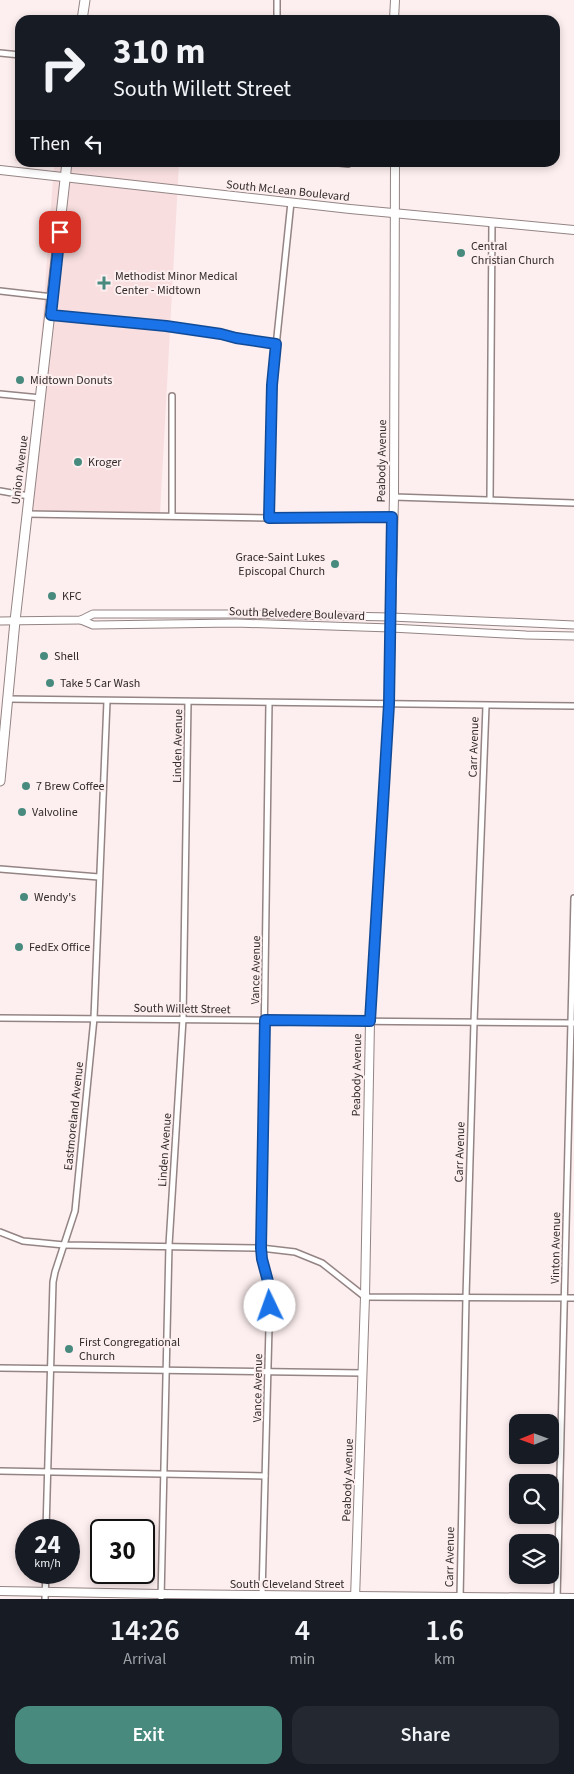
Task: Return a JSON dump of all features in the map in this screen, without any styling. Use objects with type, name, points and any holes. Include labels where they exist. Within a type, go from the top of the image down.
[{"type":"main road","points":[[83,15],[85,0]]},
{"type":"main road","points":[[394,0],[394,15]]},
{"type":"main road","name":"Union Avenue","points":[[0,781],[15,621],[67,167]]},
{"type":"main road","name":"Peabody Avenue","points":[[355,1598],[365,1297],[370,1021],[389,704],[392,517],[394,497],[395,167]]},
{"type":"main road","name":"South McLean Boulevard","points":[[0,170],[291,202],[574,230]]},
{"type":"main road","name":"South Cleveland Street","points":[[0,1591],[46,1596],[161,1597],[262,1595],[355,1598],[574,1598]]},
{"type":"street","points":[[277,0],[277,15]]},
{"type":"street","points":[[0,53],[15,54]]},
{"type":"street","points":[[269,518],[272,385],[291,202]]},
{"type":"street","points":[[490,500],[492,222]]},
{"type":"street","points":[[0,291],[53,297]]},
{"type":"street","points":[[51,315],[221,334],[276,344]]},
{"type":"street","points":[[0,394],[41,398]]},
{"type":"street","points":[[172,396],[172,516]]},
{"type":"street","points":[[0,491],[16,492],[29,496]]},
{"type":"street","points":[[394,497],[574,504]]},
{"type":"street","points":[[27,514],[269,518],[392,517]]},
{"type":"street","name":"South Belvedere Boulevard","points":[[81,620],[93,614],[236,614],[391,617],[574,625]]},
{"type":"street","name":"South Belvedere Boulevard","points":[[0,621],[81,620],[93,625],[236,623],[574,636]]},
{"type":"street","points":[[526,623],[526,635]]},
{"type":"street","points":[[8,700],[574,706]]},
{"type":"street","name":"Eastmoreland Avenue","points":[[46,1519],[53,1282],[75,1211],[94,1018],[107,701]]},
{"type":"street","name":"Linden Avenue","points":[[161,1597],[169,1245],[184,1019],[188,702]]},
{"type":"street","name":"Vance Avenue","points":[[262,1595],[270,1289],[261,1248],[269,703]]},
{"type":"street","name":"Carr Avenue","points":[[460,1598],[474,1022],[486,706]]},
{"type":"street","points":[[0,869],[99,878]]},
{"type":"street","name":"Vinton Avenue","points":[[557,1599],[574,898]]},
{"type":"street","name":"South Willett Street","points":[[0,1018],[572,1023]]},
{"type":"street","points":[[0,1232],[24,1240],[64,1245],[169,1245],[261,1248],[295,1252],[322,1263],[365,1297],[574,1298]]},
{"type":"street","points":[[0,1368],[363,1373]]},
{"type":"street","points":[[0,1472],[266,1476]]},
{"type":"shaded area","points":[[54,167],[179,167],[160,514],[28,513]]},
{"type":"place","name":"Central Christian Church","points":[[461,253]]},
{"type":"place","name":"Methodist Minor Medical Center - Midtown","points":[[104,283]]},
{"type":"place","name":"Midtown Donuts","points":[[20,380]]},
{"type":"place","name":"Kroger","points":[[78,462]]},
{"type":"place","name":"Grace-Saint Lukes Episcopal Church","points":[[335,564]]},
{"type":"place","name":"KFC","points":[[52,596]]},
{"type":"place","name":"Shell","points":[[44,656]]},
{"type":"place","name":"Take 5 Car Wash","points":[[50,683]]},
{"type":"place","name":"7 Brew Coffee","points":[[26,786]]},
{"type":"place","name":"Valvoline","points":[[22,812]]},
{"type":"place","name":"Wendy's","points":[[24,897]]},
{"type":"place","name":"FedEx Office","points":[[19,947]]},
{"type":"place","name":"First Congregational Church","points":[[69,1349]]},
{"type":"route","points":[[60,232],[51,315],[166,326],[276,344],[272,385],[269,518],[392,517],[389,704],[370,1021],[265,1020],[261,1248],[270,1289],[270,1306]]}]
